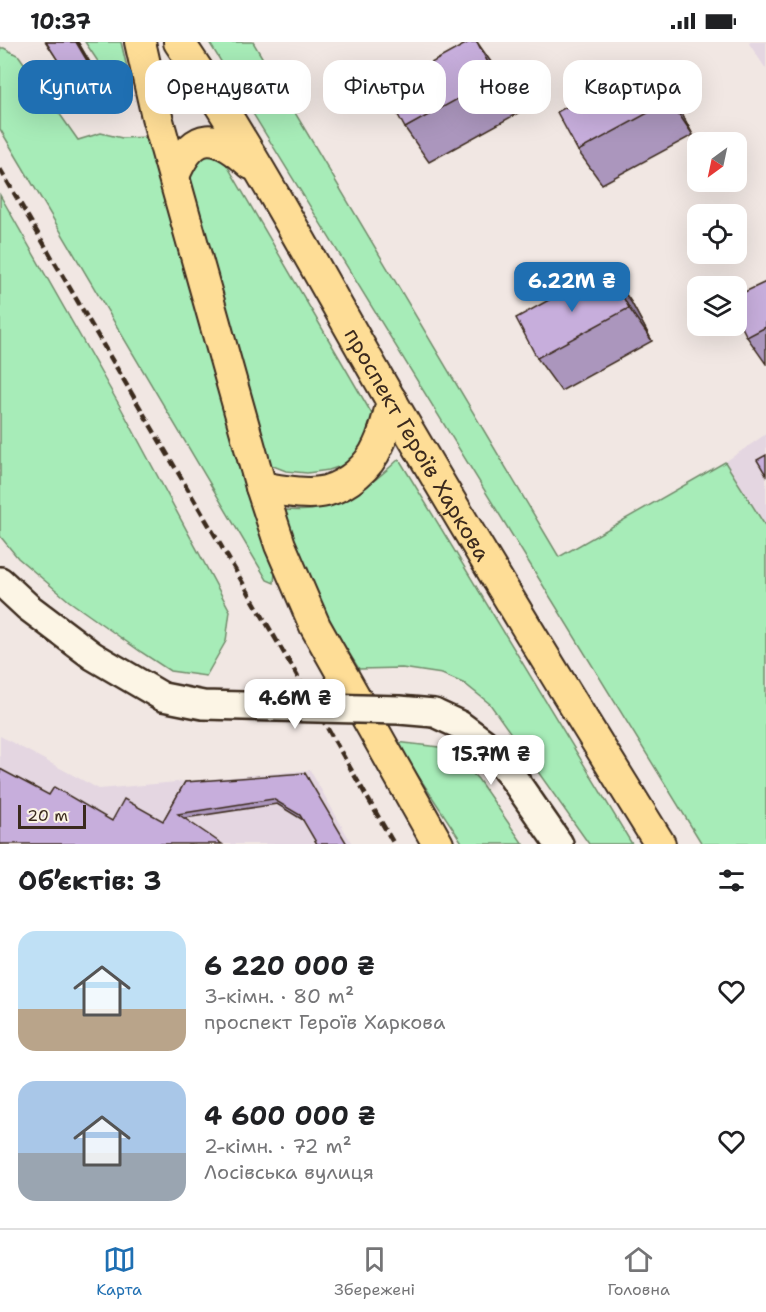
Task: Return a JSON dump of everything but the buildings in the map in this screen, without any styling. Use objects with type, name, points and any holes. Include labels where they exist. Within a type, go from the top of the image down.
[{"type":"main road","points":[[140,42],[157,117],[261,487],[280,545],[315,626],[438,844]]},
{"type":"main road","name":"проспект Героїв Харкова","points":[[178,42],[210,88],[264,177],[392,401],[546,660],[660,844]]},
{"type":"main road","points":[[174,176],[180,161],[188,150],[196,143],[208,140],[221,142],[242,156],[264,177]]},
{"type":"main road","points":[[261,487],[291,492],[325,491],[344,484],[362,470],[377,449],[385,430],[392,401]]},
{"type":"main road","points":[[0,581],[28,608],[93,657],[163,697],[203,705],[434,713],[460,725],[483,742],[509,772],[559,844]]},
{"type":"shaded area","points":[[748,42],[766,42],[766,69]]},
{"type":"shaded area","points":[[766,434],[766,527],[725,462]]},
{"type":"shaded area","points":[[0,736],[99,789],[310,770],[352,844],[0,844]]},
{"type":"green space","points":[[85,42],[121,42],[125,60],[97,60]]},
{"type":"green space","points":[[209,42],[253,42],[264,60],[220,60]]},
{"type":"green space","points":[[0,48],[4,48],[22,60],[18,60],[18,114],[60,114],[78,140],[101,133],[122,138],[148,137],[271,555],[275,573],[274,583],[267,580],[0,129]]},
{"type":"green space","points":[[253,114],[296,114],[559,557],[725,462],[766,527],[766,844],[702,844]]},
{"type":"green space","points":[[201,152],[224,160],[372,414],[372,431],[358,454],[347,464],[329,470],[307,473],[286,471],[268,464],[186,174]]},
{"type":"green space","points":[[0,195],[121,408],[230,611],[226,641],[206,676],[170,671],[141,652],[69,601],[18,558],[0,536]]},
{"type":"green space","points":[[399,459],[632,844],[589,844],[490,704],[465,684],[442,674],[402,668],[359,669],[329,621],[301,565],[283,510],[311,510],[337,503],[369,485]]},
{"type":"green space","points":[[396,742],[439,747],[460,761],[478,779],[523,844],[463,844]]},
{"type":"railway","points":[[0,169],[394,844]]}]
